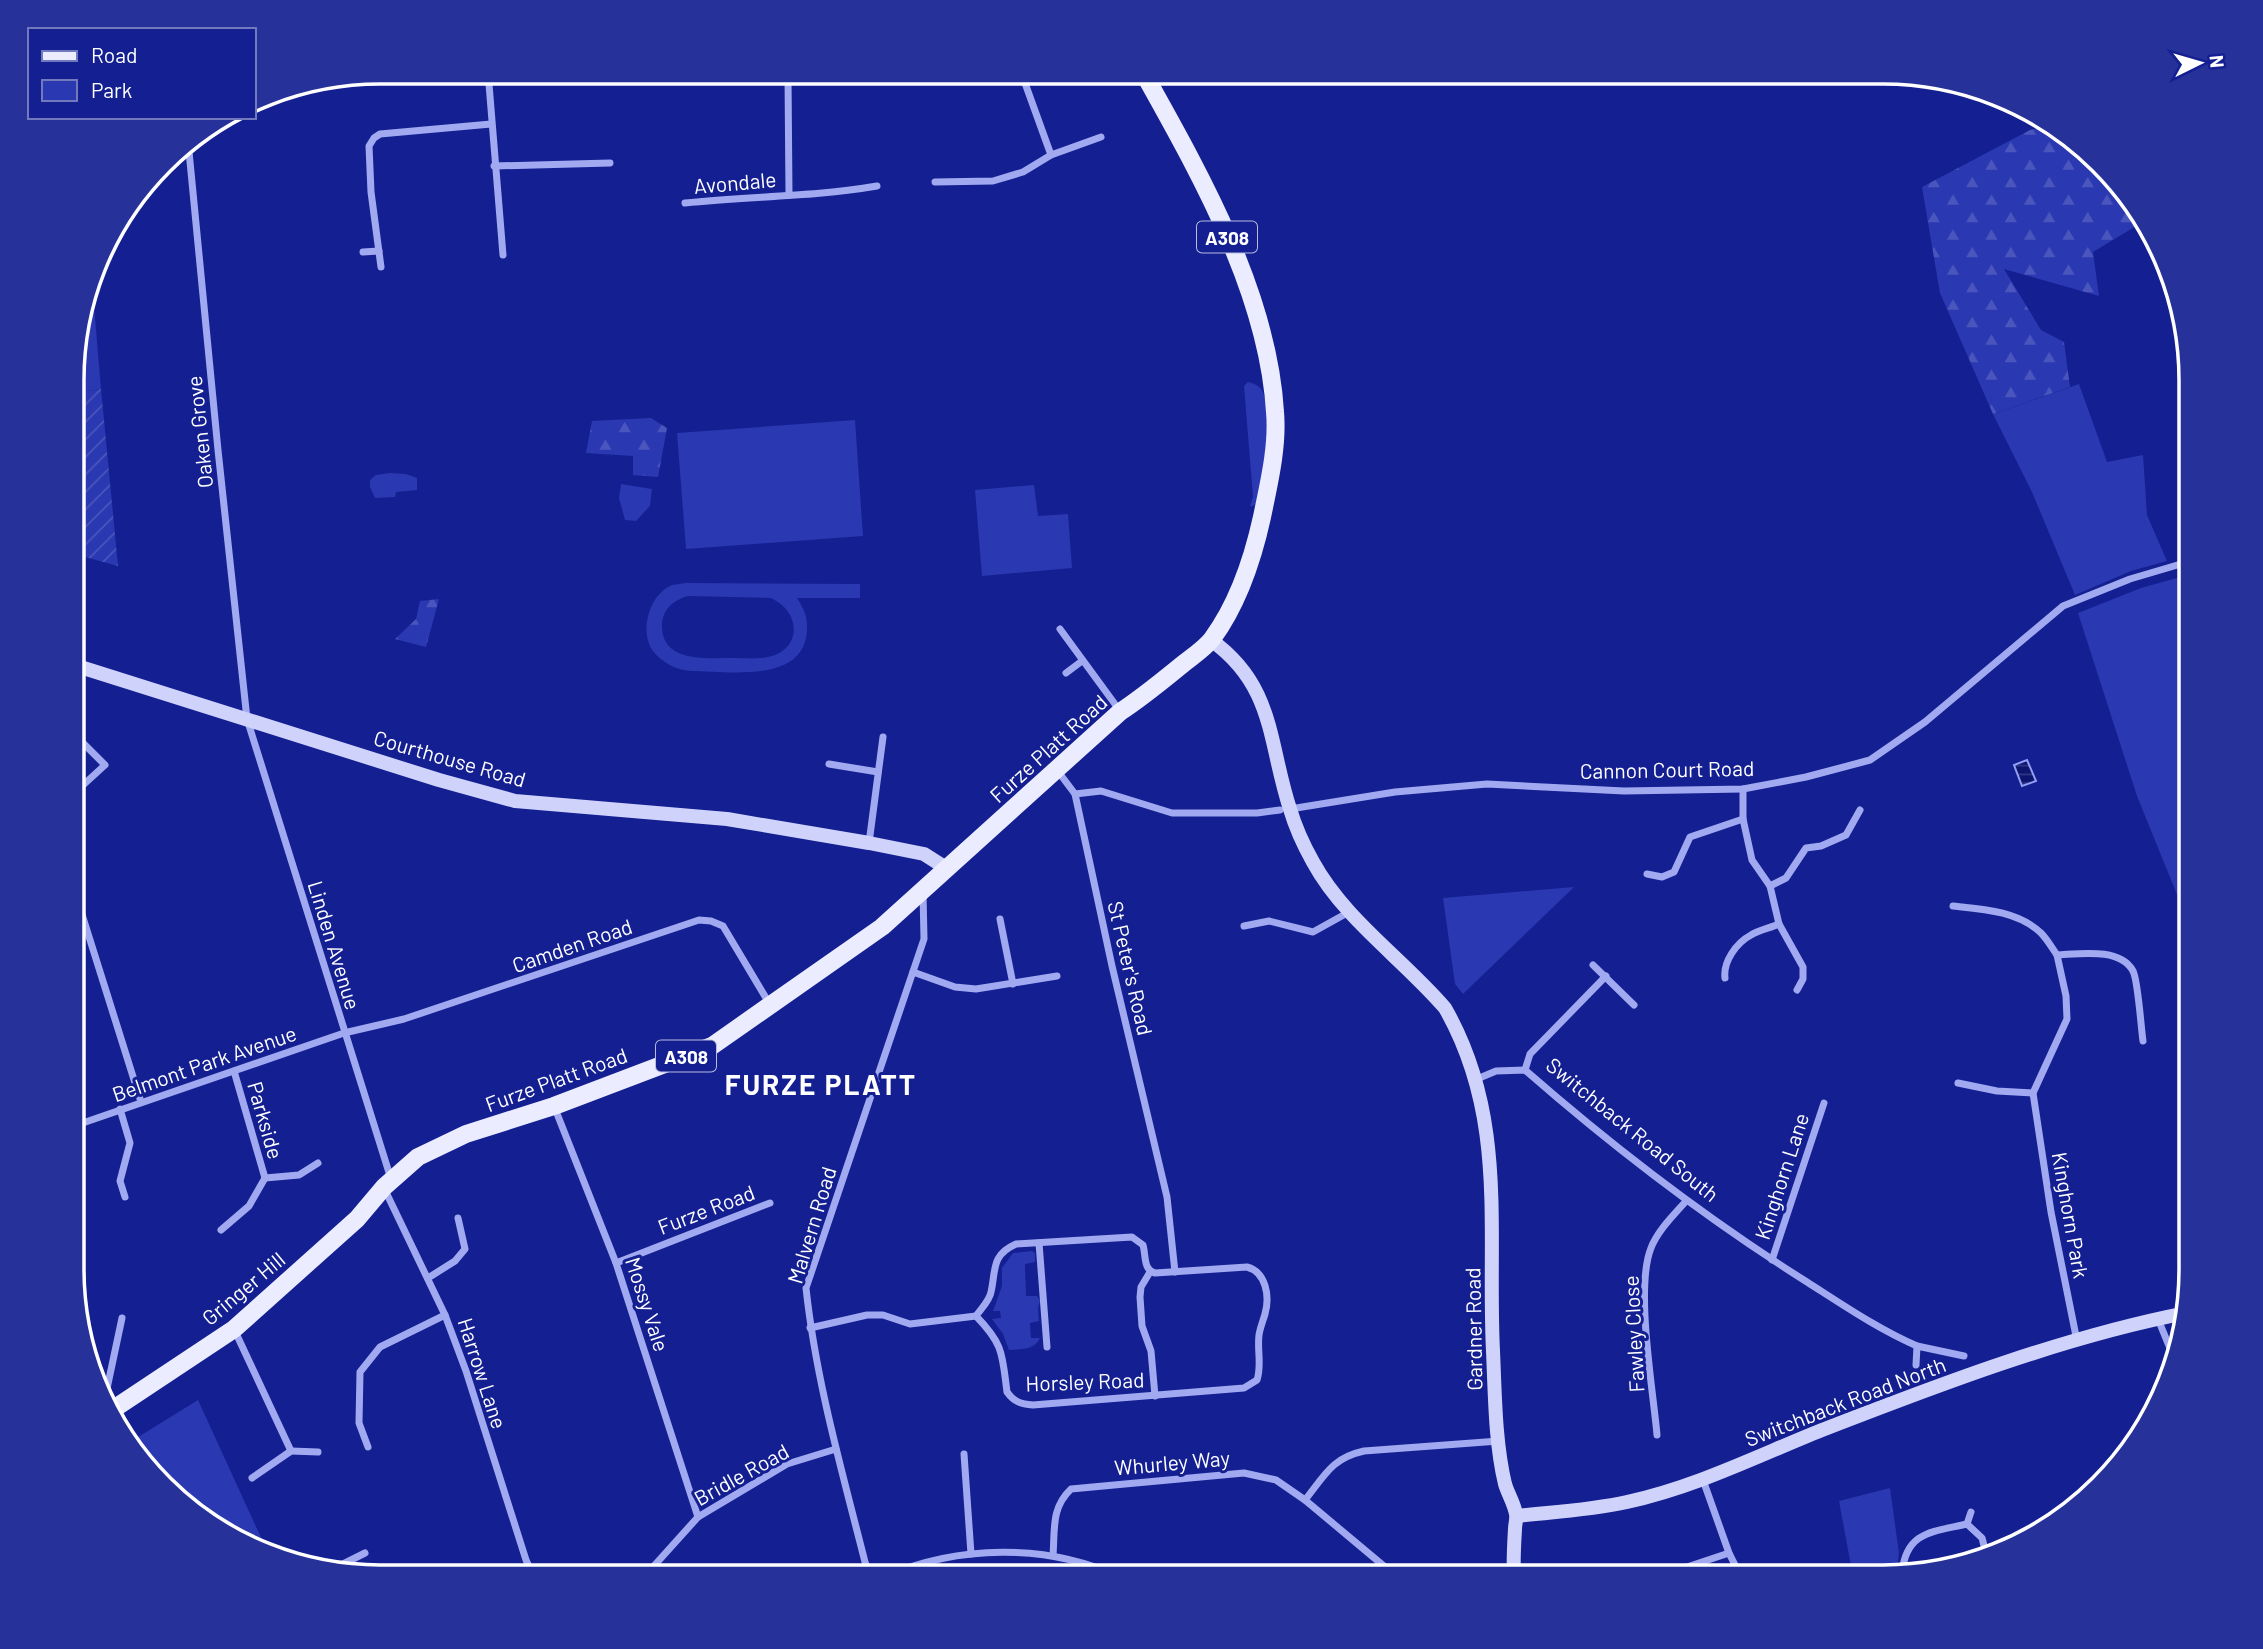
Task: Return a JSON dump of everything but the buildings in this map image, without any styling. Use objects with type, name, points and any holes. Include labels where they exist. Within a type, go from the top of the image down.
[{"type":"main road","name":"Furze Platt Road","points":[[387,1184],[418,1157],[466,1134],[554,1106],[712,1046],[882,927],[1120,712],[1153,690],[1211,640],[1239,589],[1256,540],[1270,479],[1276,414],[1262,335],[1246,278],[1209,198],[1149,84]]},
{"type":"main road","name":"Gringer Hill","points":[[118,1406],[234,1329],[356,1219],[387,1184]]},
{"type":"street","points":[[489,84],[503,255]]},
{"type":"street","name":"Avondale","points":[[788,84],[789,195]]},
{"type":"street","points":[[1025,84],[1051,155]]},
{"type":"street","points":[[381,267],[371,192],[369,146],[374,138],[380,134],[491,124]]},
{"type":"street","points":[[935,182],[993,181],[1023,172],[1051,155],[1101,137]]},
{"type":"street","name":"Oaken Grove","points":[[189,154],[247,719]]},
{"type":"street","points":[[495,166],[611,163]]},
{"type":"street","name":"Avondale","points":[[685,203],[832,194],[877,186]]},
{"type":"street","points":[[363,252],[379,251]]},
{"type":"street","name":"Cannon Court Road","points":[[1075,794],[1101,791],[1172,813],[1256,813],[1395,792],[1487,784],[1624,791],[1743,789],[1806,777],[1870,760],[1924,722],[2063,606],[2130,579],[2179,565]]},
{"type":"street","points":[[1060,629],[1120,712]]},
{"type":"street","points":[[1211,640],[1227,651],[1248,677],[1268,717],[1285,809],[1313,862],[1335,896],[1445,1008],[1458,1030],[1477,1079]]},
{"type":"street","points":[[1066,673],[1082,661]]},
{"type":"street","name":"Courthouse Road","points":[[84,668],[515,801],[727,819],[924,854],[946,868]]},
{"type":"street","name":"Linden Avenue","points":[[247,719],[344,1033],[387,1184]]},
{"type":"street","points":[[869,843],[883,737]]},
{"type":"street","points":[[84,744],[105,765],[84,784]]},
{"type":"street","points":[[829,764],[878,772]]},
{"type":"street","name":"St Peter's Road","points":[[1057,769],[1075,794],[1112,966],[1171,1215],[1175,1272]]},
{"type":"street","points":[[1743,789],[1743,819],[1752,860],[1770,886],[1779,925],[1803,967],[1803,979],[1797,990]]},
{"type":"street","points":[[1770,886],[1786,878],[1806,848],[1821,846],[1846,835],[1860,810]]},
{"type":"street","points":[[1647,874],[1662,877],[1674,872],[1690,837],[1743,819]]},
{"type":"street","name":"Malvern Road","points":[[866,1565],[836,1449],[810,1328],[806,1288],[924,939],[923,889]]},
{"type":"street","points":[[1953,906],[2000,912],[2023,921],[2041,933],[2057,955],[2066,996],[2067,1019],[2033,1093],[1997,1091],[1958,1083]]},
{"type":"street","points":[[1244,926],[1269,921],[1312,932],[1349,911]]},
{"type":"street","points":[[1000,919],[1013,984]]},
{"type":"street","name":"Camden Road","points":[[344,1033],[404,1020],[699,920],[712,921],[723,926],[769,1005]]},
{"type":"street","points":[[84,921],[141,1101]]},
{"type":"street","points":[[1725,978],[1724,967],[1729,957],[1748,936],[1779,925]]},
{"type":"street","points":[[2057,955],[2083,953],[2123,959],[2134,972],[2143,1041]]},
{"type":"street","points":[[1593,965],[1634,1005]]},
{"type":"street","points":[[913,972],[955,987],[976,989],[1057,976]]},
{"type":"street","points":[[1525,1070],[1530,1054],[1606,976]]},
{"type":"street","name":"Belmont Park Avenue","points":[[84,1122],[344,1033]]},
{"type":"street","name":"Switchback Road South","points":[[1477,1079],[1496,1071],[1525,1070],[1591,1127],[1686,1201],[1772,1260],[1888,1333],[1917,1346],[1964,1356]]},
{"type":"street","name":"Parkside","points":[[221,1230],[249,1206],[265,1178],[234,1071]]},
{"type":"street","name":"Gardner Road","points":[[1477,1079],[1486,1121],[1493,1220],[1493,1348],[1499,1441],[1505,1483],[1517,1516],[1514,1565]]},
{"type":"street","name":"Kinghorn Park","points":[[2033,1093],[2051,1212],[2077,1342]]},
{"type":"street","name":"Kinghorn Lane","points":[[1772,1260],[1824,1103]]},
{"type":"street","name":"Mossy Vale","points":[[554,1106],[617,1263],[698,1517]]},
{"type":"street","points":[[121,1109],[130,1143],[120,1181],[125,1197]]},
{"type":"street","name":"Parkside","points":[[265,1178],[299,1175],[318,1163]]},
{"type":"street","name":"Harrow Lane","points":[[387,1184],[445,1315],[466,1371],[528,1565]]},
{"type":"street","name":"Fawley Close","points":[[1657,1435],[1644,1303],[1646,1268],[1651,1248],[1664,1227],[1686,1201]]},
{"type":"street","name":"Furze Road","points":[[617,1263],[770,1203]]},
{"type":"street","points":[[428,1278],[455,1261],[465,1249],[458,1218]]},
{"type":"street","points":[[810,1328],[867,1315],[883,1315],[910,1324],[976,1316],[991,1295],[996,1260],[1006,1248],[1016,1244],[1136,1238],[1143,1245],[1150,1272]]},
{"type":"street","points":[[1039,1243],[1047,1348]]},
{"type":"street","name":"Horsley Road","points":[[976,1316],[1000,1346],[1007,1392],[1019,1403],[1032,1405],[1155,1396],[1244,1388],[1254,1384],[1259,1373],[1259,1335],[1266,1311],[1265,1287],[1261,1275],[1247,1267],[1175,1272]]},
{"type":"street","points":[[1150,1272],[1175,1272]]},
{"type":"street","points":[[1150,1272],[1141,1287],[1140,1297],[1142,1326],[1151,1351],[1155,1396]]},
{"type":"street","points":[[368,1447],[359,1423],[360,1372],[380,1347],[445,1315]]},
{"type":"street","name":"Switchback Road North","points":[[1517,1516],[1628,1502],[1703,1480],[1917,1393],[2077,1342],[2175,1315]]},
{"type":"street","points":[[107,1383],[122,1318]]},
{"type":"street","points":[[2157,1319],[2169,1346]]},
{"type":"street","points":[[234,1329],[291,1451]]},
{"type":"street","points":[[1916,1365],[1917,1346]]},
{"type":"street","points":[[1306,1500],[1334,1464],[1346,1455],[1364,1451],[1499,1441]]},
{"type":"street","name":"Bridle Road","points":[[655,1565],[698,1517],[787,1464],[836,1449]]},
{"type":"street","points":[[252,1478],[291,1451],[318,1452]]},
{"type":"street","points":[[964,1454],[971,1554]]},
{"type":"street","name":"Whurley Way","points":[[1053,1555],[1056,1514],[1060,1500],[1071,1489],[1244,1473],[1276,1480],[1306,1500],[1383,1565]]},
{"type":"street","points":[[1703,1480],[1736,1565]]},
{"type":"street","points":[[1967,1524],[1971,1512]]},
{"type":"street","points":[[1967,1524],[1982,1538],[1984,1547]]},
{"type":"street","points":[[1904,1564],[1910,1545],[1917,1538],[1967,1524]]},
{"type":"street","points":[[350,1563],[365,1553]]},
{"type":"street","points":[[916,1565],[930,1560],[988,1553],[1053,1555],[1083,1565]]},
{"type":"street","points":[[1694,1565],[1730,1553]]},
{"type":"green space","points":[[2038,128],[2078,158],[2118,200],[2135,226],[2093,252],[2099,296],[2004,269],[2041,330],[2064,342],[2070,387],[1993,414],[1940,293],[1922,187]]},
{"type":"green space","points":[[94,304],[101,389],[84,392],[87,342]]},
{"type":"green space","points":[[1248,382],[1258,386],[1263,392],[1267,419],[1260,500],[1253,506],[1250,506],[1253,497],[1244,386]]},
{"type":"green space","points":[[2079,384],[2107,462],[2143,455],[2147,515],[2167,561],[2131,571],[2075,595],[2032,492],[1993,414]]},
{"type":"green space","points":[[101,389],[118,566],[84,557],[84,392]]},
{"type":"green space","points":[[651,418],[667,428],[658,477],[633,475],[633,456],[586,453],[592,421]]},
{"type":"green space","points":[[855,420],[863,536],[686,549],[677,433]]},
{"type":"green space","points":[[390,473],[417,478],[417,490],[396,492],[395,497],[375,498],[370,480],[376,475]]},
{"type":"green space","points":[[621,484],[652,489],[650,506],[636,521],[625,520],[619,498]]},
{"type":"green space","points":[[1034,485],[1038,516],[1068,514],[1072,568],[982,576],[975,490]]},
{"type":"green space","points":[[2179,577],[2179,899],[2137,796],[2078,613],[2141,588]]},
{"type":"green space","points":[[684,583],[860,584],[860,598],[797,598],[806,617],[807,632],[800,652],[789,662],[758,671],[691,671],[675,667],[661,659],[653,651],[647,634],[648,615],[657,598],[670,586]],"holes":[[[688,596],[770,598],[786,609],[793,626],[790,642],[784,650],[775,655],[765,658],[699,658],[669,647],[664,638],[662,626],[669,606]]]},
{"type":"green space","points":[[439,599],[426,647],[395,639],[416,619],[420,601]]},
{"type":"green space","points":[[1574,887],[1463,994],[1455,984],[1443,898]]},
{"type":"green space","points":[[1013,1253],[1035,1253],[1035,1262],[1025,1264],[1026,1296],[1037,1296],[1040,1301],[1039,1321],[1030,1323],[1031,1338],[1040,1338],[1031,1347],[1009,1350],[1003,1334],[992,1319],[1001,1318],[1000,1311],[993,1311],[1002,1286],[1002,1268]]},
{"type":"green space","points":[[198,1400],[262,1540],[232,1525],[200,1504],[171,1478],[137,1438]]},
{"type":"green space","points":[[1890,1488],[1899,1553],[1897,1564],[1851,1565],[1839,1501]]},
{"type":"shaded area","points":[[2027,760],[2036,781],[2022,786],[2014,765]]},
{"type":"district","name":"FURZE PLATT","points":[[821,1084]]}]
